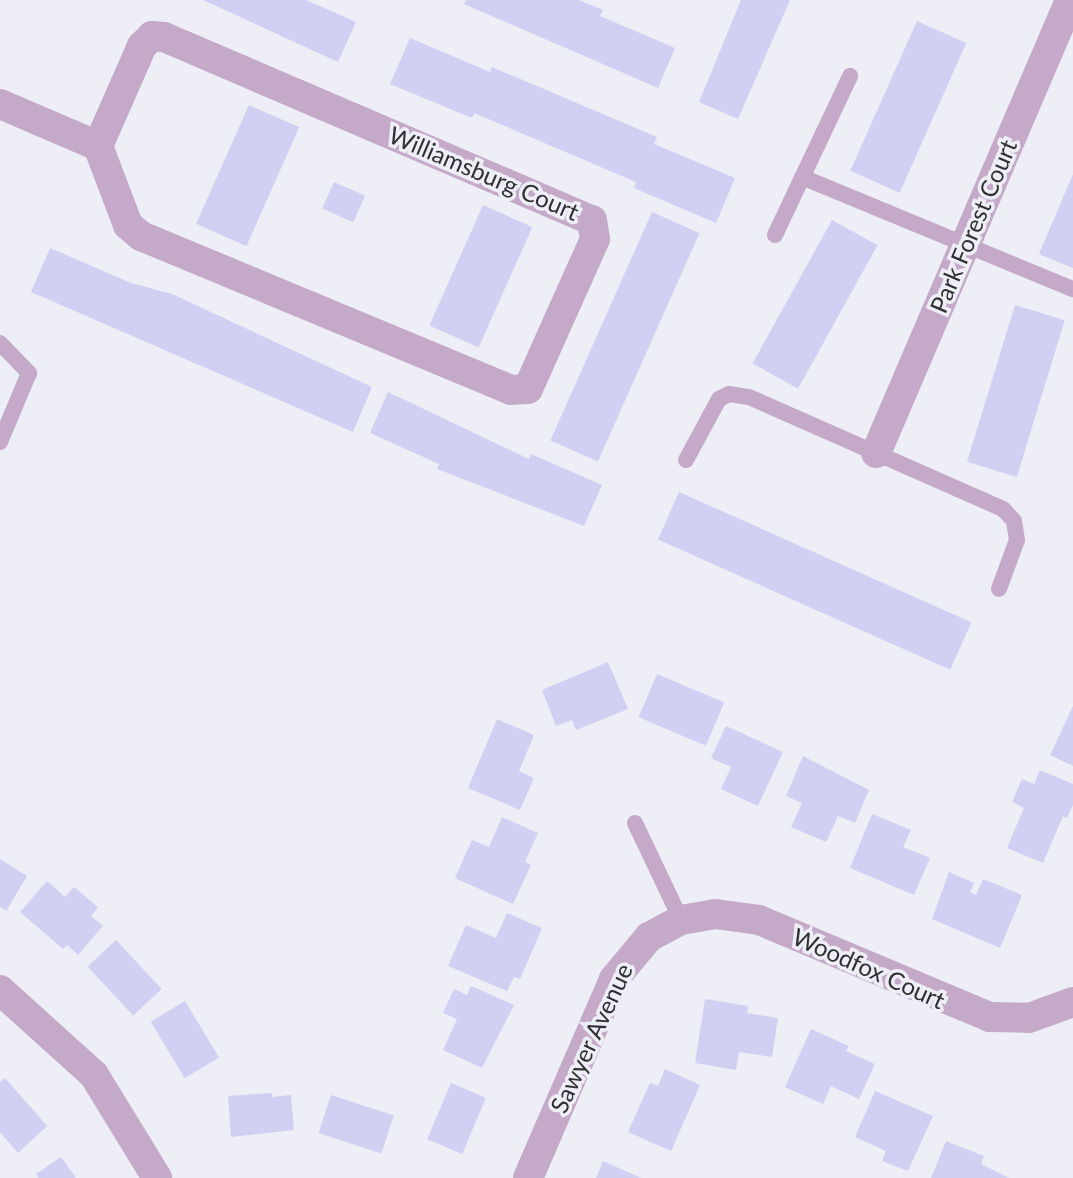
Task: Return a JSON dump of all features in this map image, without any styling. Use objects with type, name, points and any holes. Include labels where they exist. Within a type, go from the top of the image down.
[{"type":"street","name":"Park Forest Court","points":[[876,453],[1070,0]]},
{"type":"street","name":"Williamsburg Court","points":[[152,36],[164,37],[585,215],[592,220],[594,239],[532,386],[511,390],[141,236],[124,218],[98,146],[142,46],[152,36]]},
{"type":"street","points":[[0,104],[98,146]]},
{"type":"street","name":"Woodfox Court","points":[[681,920],[715,914],[759,920],[971,1012],[1010,1019],[1065,1005]]},
{"type":"street","name":"Sawyer Avenue","points":[[528,1178],[614,979],[649,937],[681,920]]},
{"type":"street","points":[[0,990],[94,1075],[157,1178]]},
{"type":"lane","points":[[775,235],[850,76]]},
{"type":"lane","points":[[802,177],[966,242],[1073,289]]},
{"type":"lane","points":[[0,343],[29,373],[0,442]]},
{"type":"lane","points":[[686,460],[711,407],[729,394],[749,397],[1009,514],[1017,540],[999,589]]},
{"type":"lane","points":[[635,823],[681,920]]},
{"type":"building","points":[[203,0],[306,0],[356,22],[338,62]]},
{"type":"building","points":[[466,0],[579,0],[603,10],[600,16],[675,48],[658,88],[464,4]]},
{"type":"building","points":[[741,0],[790,0],[738,119],[699,102]]},
{"type":"building","points":[[917,21],[966,43],[900,193],[850,171]]},
{"type":"building","points":[[410,38],[490,72],[492,67],[657,137],[654,144],[735,178],[716,223],[634,188],[636,182],[474,113],[472,118],[390,84]]},
{"type":"building","points":[[249,105],[299,127],[246,246],[196,224]]},
{"type":"building","points":[[1073,174],[1073,268],[1039,254]]},
{"type":"building","points":[[334,182],[365,196],[353,222],[322,208]]},
{"type":"building","points":[[483,205],[532,227],[479,348],[429,326]]},
{"type":"building","points":[[652,212],[700,233],[598,462],[550,440]]},
{"type":"building","points":[[832,220],[877,245],[798,389],[752,363]]},
{"type":"building","points":[[50,248],[131,283],[172,294],[372,387],[353,432],[31,292]]},
{"type":"building","points":[[1015,305],[1065,320],[1017,477],[967,462]]},
{"type":"building","points":[[388,392],[529,459],[531,454],[602,485],[584,526],[437,469],[439,464],[370,433]]},
{"type":"building","points":[[679,492],[971,622],[950,670],[658,540]]},
{"type":"building","points":[[608,662],[628,709],[576,730],[572,720],[556,726],[542,690]]},
{"type":"building","points":[[657,674],[724,703],[706,746],[639,717]]},
{"type":"building","points":[[1073,706],[1073,766],[1050,755]]},
{"type":"building","points":[[497,719],[534,735],[519,771],[534,778],[520,810],[468,788]]},
{"type":"building","points":[[726,726],[783,752],[758,806],[721,789],[731,767],[711,758]]},
{"type":"building","points":[[803,756],[869,790],[855,823],[838,816],[826,842],[791,827],[802,803],[786,796]]},
{"type":"building","points":[[1040,770],[1073,784],[1073,805],[1067,818],[1063,816],[1043,863],[1007,848],[1024,808],[1012,802],[1022,779],[1034,784]]},
{"type":"building","points":[[872,814],[911,830],[903,847],[930,858],[914,895],[850,868]]},
{"type":"building","points":[[502,817],[538,833],[525,862],[531,865],[513,904],[455,878],[472,840],[489,847]]},
{"type":"building","points":[[0,859],[27,876],[6,911],[0,907]]},
{"type":"building","points":[[949,872],[974,883],[970,892],[976,895],[983,879],[1022,895],[1000,948],[932,919]]},
{"type":"building","points":[[47,881],[65,897],[74,887],[98,907],[91,916],[103,926],[78,955],[67,945],[63,949],[20,912]]},
{"type":"building","points":[[507,913],[542,928],[520,979],[514,977],[507,991],[448,966],[466,925],[496,938]]},
{"type":"building","points":[[116,940],[162,989],[133,1016],[87,967]]},
{"type":"building","points":[[471,986],[514,1005],[482,1068],[443,1050],[457,1019],[443,1013],[454,989],[467,995]]},
{"type":"building","points":[[705,999],[748,1006],[747,1013],[778,1018],[772,1057],[739,1052],[736,1070],[695,1063]]},
{"type":"building","points":[[185,1001],[219,1058],[185,1078],[151,1022]]},
{"type":"building","points":[[811,1029],[849,1046],[846,1051],[875,1064],[859,1099],[831,1086],[823,1104],[785,1087]]},
{"type":"building","points":[[665,1069],[700,1085],[671,1151],[628,1132],[650,1083],[658,1086]]},
{"type":"building","points":[[5,1078],[47,1126],[18,1153],[0,1132],[0,1082]]},
{"type":"building","points":[[451,1083],[486,1098],[462,1154],[427,1139]]},
{"type":"building","points":[[875,1091],[933,1116],[908,1171],[882,1161],[886,1151],[855,1137]]},
{"type":"building","points":[[272,1093],[272,1097],[291,1095],[294,1130],[231,1137],[228,1096]]},
{"type":"building","points":[[331,1095],[394,1115],[381,1153],[319,1133]]},
{"type":"building","points":[[946,1141],[984,1156],[981,1164],[1009,1178],[931,1178]]},
{"type":"building","points":[[61,1157],[76,1178],[38,1178],[36,1174]]},
{"type":"building","points":[[603,1161],[641,1178],[596,1178]]}]
